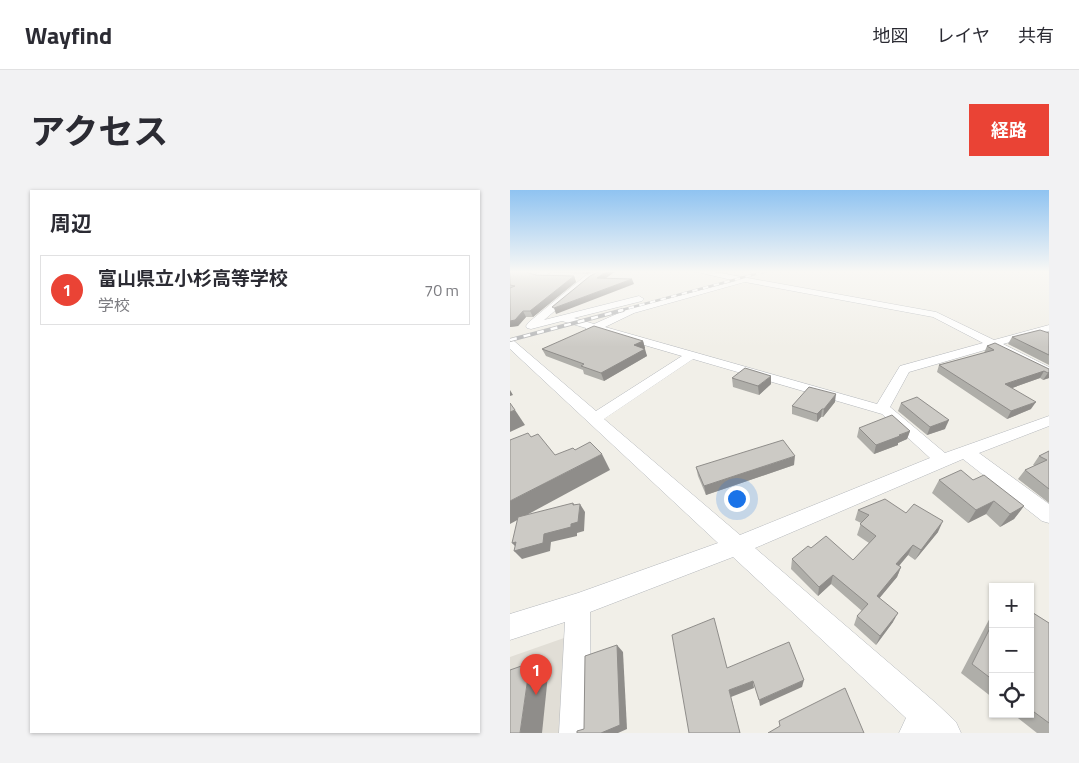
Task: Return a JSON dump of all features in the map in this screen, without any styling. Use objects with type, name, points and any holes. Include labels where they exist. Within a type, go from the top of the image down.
[{"type":"street","points":[[518,336],[566,296]]},
{"type":"street","points":[[518,336],[561,318],[648,296]]},
{"type":"street","points":[[577,336],[631,311],[678,296]]},
{"type":"street","points":[[847,296],[936,315],[1049,372]]},
{"type":"street","points":[[561,318],[887,412],[943,460]]},
{"type":"street","points":[[881,410],[904,369],[1049,328]]},
{"type":"street","points":[[518,336],[532,356],[595,418],[737,546],[929,727]]},
{"type":"street","points":[[595,418],[690,356]]},
{"type":"street","points":[[510,627],[578,605],[737,546],[943,460],[1049,422]]},
{"type":"street","points":[[966,452],[1049,515]]},
{"type":"street","points":[[575,733],[578,605]]},
{"type":"shaded area","points":[[564,638],[560,733],[510,733],[510,657]]},
{"type":"building","points":[[510,296],[548,296],[530,311],[523,311],[515,320],[510,321]]},
{"type":"building","points":[[565,296],[585,296],[554,308],[552,307]]},
{"type":"building","points":[[594,326],[643,341],[634,345],[645,349],[601,373],[581,366],[584,364],[542,349]]},
{"type":"building","points":[[1040,330],[1049,333],[1049,355],[1012,337]]},
{"type":"building","points":[[995,343],[1049,369],[1048,373],[1044,371],[1005,384],[1036,402],[1011,411],[939,365],[994,350],[987,346]]},
{"type":"building","points":[[745,368],[771,376],[758,386],[732,378]]},
{"type":"building","points":[[809,387],[836,394],[824,409],[817,414],[792,406]]},
{"type":"building","points":[[917,397],[949,420],[930,427],[901,403]]},
{"type":"building","points":[[510,403],[515,410],[510,412]]},
{"type":"building","points":[[892,415],[910,431],[876,445],[859,428]]},
{"type":"building","points":[[528,433],[531,437],[538,434],[555,455],[573,448],[575,450],[590,442],[602,454],[510,501],[510,440]]},
{"type":"building","points":[[783,440],[795,456],[704,486],[696,467]]},
{"type":"building","points":[[1049,451],[1049,489],[1025,470],[1047,460],[1039,456]]},
{"type":"building","points":[[961,470],[973,480],[984,475],[1024,506],[1010,514],[994,501],[976,510],[939,480]]},
{"type":"building","points":[[885,499],[906,513],[914,504],[943,521],[921,550],[913,545],[896,564],[901,567],[877,596],[898,613],[880,636],[857,616],[868,604],[833,575],[819,587],[792,559],[808,546],[811,548],[826,536],[853,560],[876,536],[860,524],[869,515],[858,510]]},
{"type":"building","points":[[573,503],[573,505],[580,504],[578,522],[571,524],[571,527],[544,534],[543,543],[514,551],[516,542],[512,543],[518,517]]},
{"type":"building","points":[[1034,614],[1049,623],[1049,723],[1034,712]]},
{"type":"building","points":[[714,618],[727,668],[789,642],[804,680],[759,700],[753,681],[729,690],[740,733],[689,733],[672,635]]},
{"type":"building","points":[[989,630],[989,677],[972,664]]},
{"type":"building","points":[[617,645],[620,725],[601,733],[577,733],[577,731],[584,729],[585,656]]},
{"type":"building","points":[[530,663],[520,733],[510,733],[510,670]]},
{"type":"building","points":[[845,688],[864,733],[768,733],[780,726],[779,721]]},
{"type":"railway","points":[[618,311],[673,296]]},
{"type":"railway","points":[[510,340],[623,310]]},
{"type":"place","name":"富山県立小杉高等学校","points":[[536,695]]}]
